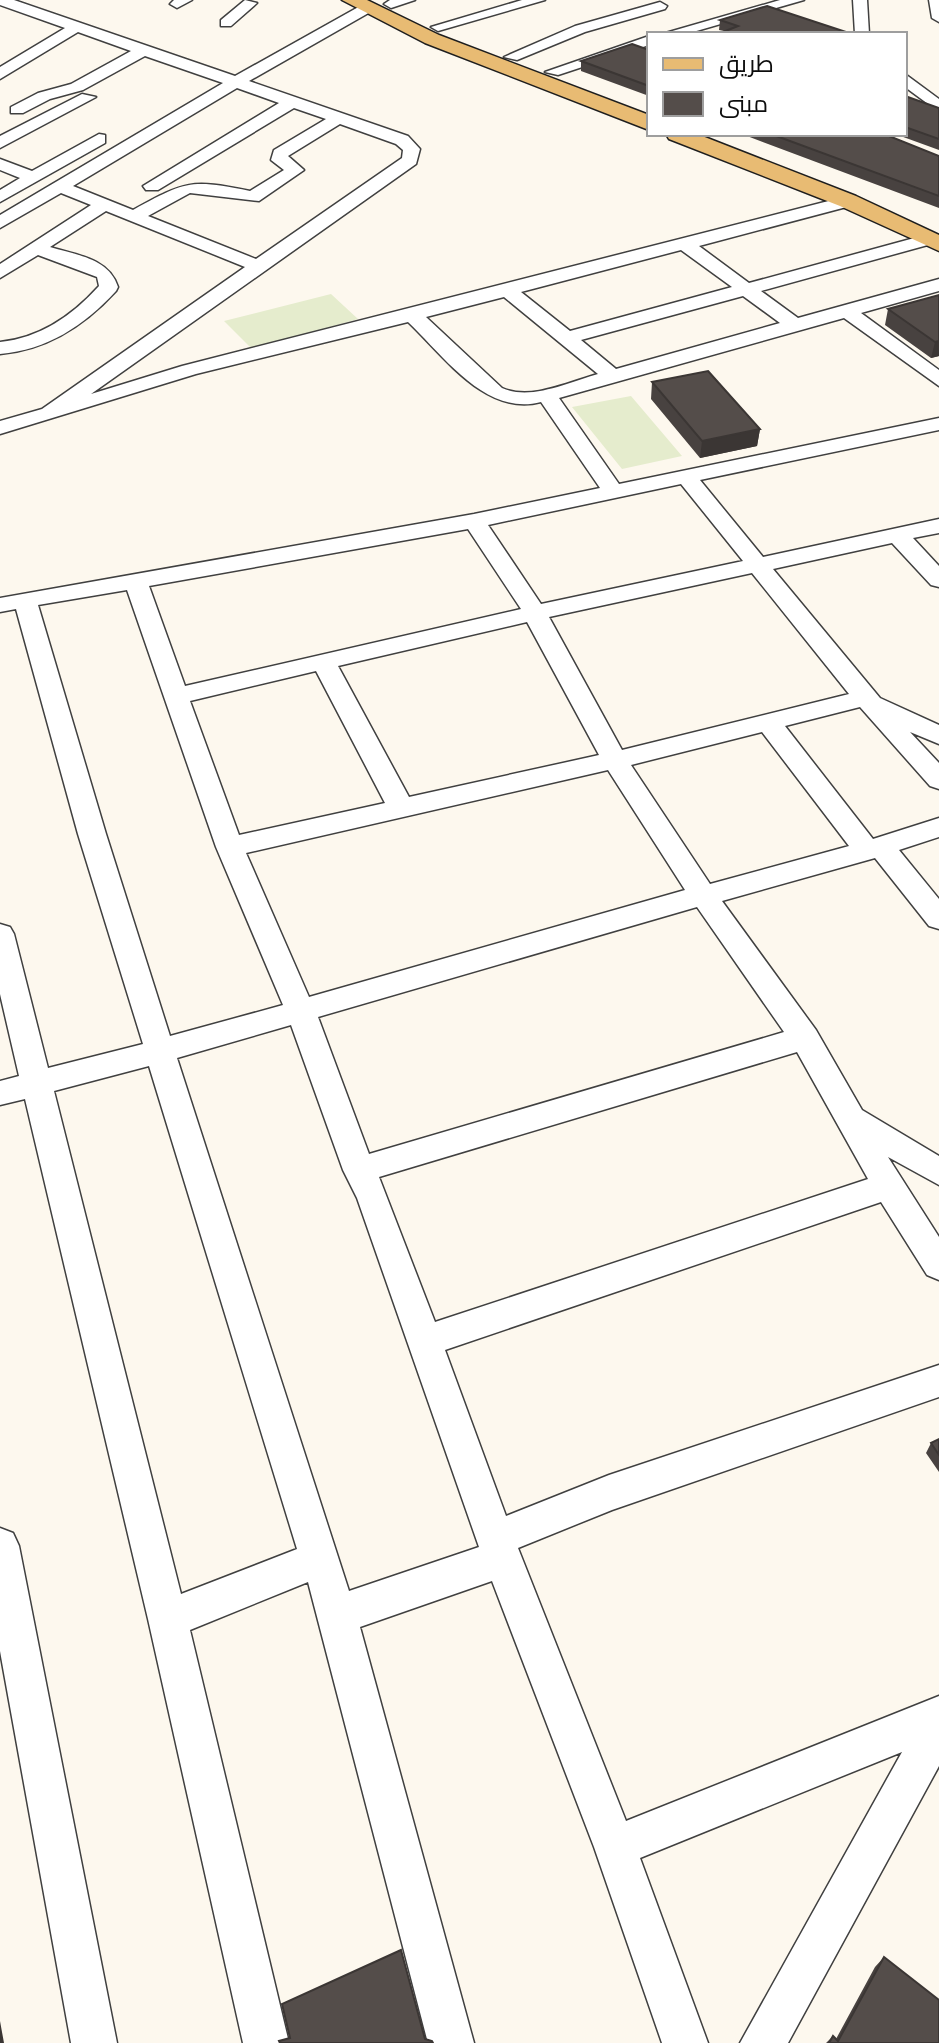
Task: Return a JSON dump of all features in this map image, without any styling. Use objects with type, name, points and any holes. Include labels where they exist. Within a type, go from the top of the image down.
[{"type":"main road","points":[[380,2],[512,57],[647,107]]},
{"type":"main road","points":[[380,2],[432,39],[647,122]]},
{"type":"main road","points":[[682,136],[936,236]]},
{"type":"main road","points":[[724,136],[833,177],[936,236]]},
{"type":"street","points":[[0,0],[238,82],[290,103],[309,116],[337,119],[402,140],[412,149],[413,155],[205,307],[43,417]]},
{"type":"street","points":[[438,27],[538,0]]},
{"type":"street","points":[[676,32],[797,0]]},
{"type":"street","points":[[860,0],[862,32]]},
{"type":"street","points":[[936,0],[939,18]]},
{"type":"street","points":[[0,223],[380,2]]},
{"type":"street","points":[[226,23],[251,3]]},
{"type":"street","points":[[512,57],[654,3],[714,32]]},
{"type":"street","points":[[39,13],[61,4]]},
{"type":"street","points":[[766,7],[793,16]]},
{"type":"street","points":[[0,74],[78,26]]},
{"type":"street","points":[[162,104],[295,28]]},
{"type":"street","points":[[553,72],[647,41]]},
{"type":"street","points":[[628,46],[647,53]]},
{"type":"street","points":[[14,109],[77,87],[144,50]]},
{"type":"street","points":[[907,81],[939,107]]},
{"type":"street","points":[[0,143],[97,92]]},
{"type":"street","points":[[907,99],[939,107]]},
{"type":"street","points":[[0,272],[290,103]]},
{"type":"street","points":[[136,215],[176,191],[192,187],[245,197],[257,195],[296,170],[279,160],[280,154],[337,119]]},
{"type":"street","points":[[0,197],[108,134]]},
{"type":"street","points":[[0,164],[35,178]]},
{"type":"street","points":[[61,187],[258,266]]},
{"type":"street","points":[[0,428],[189,370],[848,201]]},
{"type":"street","points":[[568,338],[936,236]]},
{"type":"street","points":[[682,242],[796,326]]},
{"type":"street","points":[[0,348],[34,343],[95,304],[109,287],[105,274],[89,265],[36,249]]},
{"type":"street","points":[[412,315],[495,392],[510,399],[548,397],[939,285]]},
{"type":"street","points":[[507,290],[614,377]]},
{"type":"street","points":[[847,311],[939,380]]},
{"type":"street","points":[[548,397],[613,491]]},
{"type":"street","points":[[451,2043],[337,1615],[317,1560],[222,1239],[159,1052],[92,834],[13,603],[474,521],[939,424]]},
{"type":"street","points":[[686,477],[866,698],[939,780]]},
{"type":"street","points":[[474,521],[535,613],[560,665],[615,760],[702,894],[805,1038],[854,1120],[888,1186],[939,1265]]},
{"type":"street","points":[[176,696],[535,613],[939,526]]},
{"type":"street","points":[[897,535],[939,580]]},
{"type":"street","points":[[135,580],[230,847],[300,1010],[359,1170],[373,1197],[499,1548],[615,1847],[685,2043]]},
{"type":"street","points":[[324,663],[400,806]]},
{"type":"street","points":[[230,847],[400,806],[615,760],[866,698],[939,736]]},
{"type":"street","points":[[767,721],[875,849],[939,919]]},
{"type":"street","points":[[0,1093],[159,1052],[702,894],[875,849],[939,827]]},
{"type":"street","points":[[0,934],[168,1619],[266,2043]]},
{"type":"street","points":[[359,1170],[805,1038]]},
{"type":"street","points":[[854,1120],[939,1172]]},
{"type":"street","points":[[426,1341],[888,1186]]},
{"type":"street","points":[[337,1615],[499,1548],[609,1493],[939,1381]]},
{"type":"street","points":[[0,1546],[94,2043]]},
{"type":"street","points":[[168,1619],[317,1560]]},
{"type":"street","points":[[615,1847],[939,1716]]},
{"type":"street","points":[[763,2043],[939,1725]]},
{"type":"green space","points":[[331,294],[358,319],[252,349],[224,321]]},
{"type":"green space","points":[[631,396],[682,456],[622,469],[572,407]]},
{"type":"building","points":[[767,6],[846,32],[723,32],[738,26],[720,20]]},
{"type":"building","points":[[632,44],[647,49],[647,85],[581,61]]},
{"type":"building","points":[[907,97],[939,108],[939,139],[907,128]]},
{"type":"building","points":[[776,136],[889,136],[939,156],[939,196]]},
{"type":"building","points":[[939,295],[939,341],[935,342],[888,309]]},
{"type":"building","points":[[708,371],[760,429],[702,441],[652,382]]},
{"type":"building","points":[[939,1439],[939,1455],[931,1443]]},
{"type":"building","points":[[401,1950],[425,2039],[433,2043],[280,2043],[290,2038],[282,2004]]},
{"type":"building","points":[[884,1957],[939,2000],[939,2043],[829,2043],[833,2036],[838,2041]]}]
